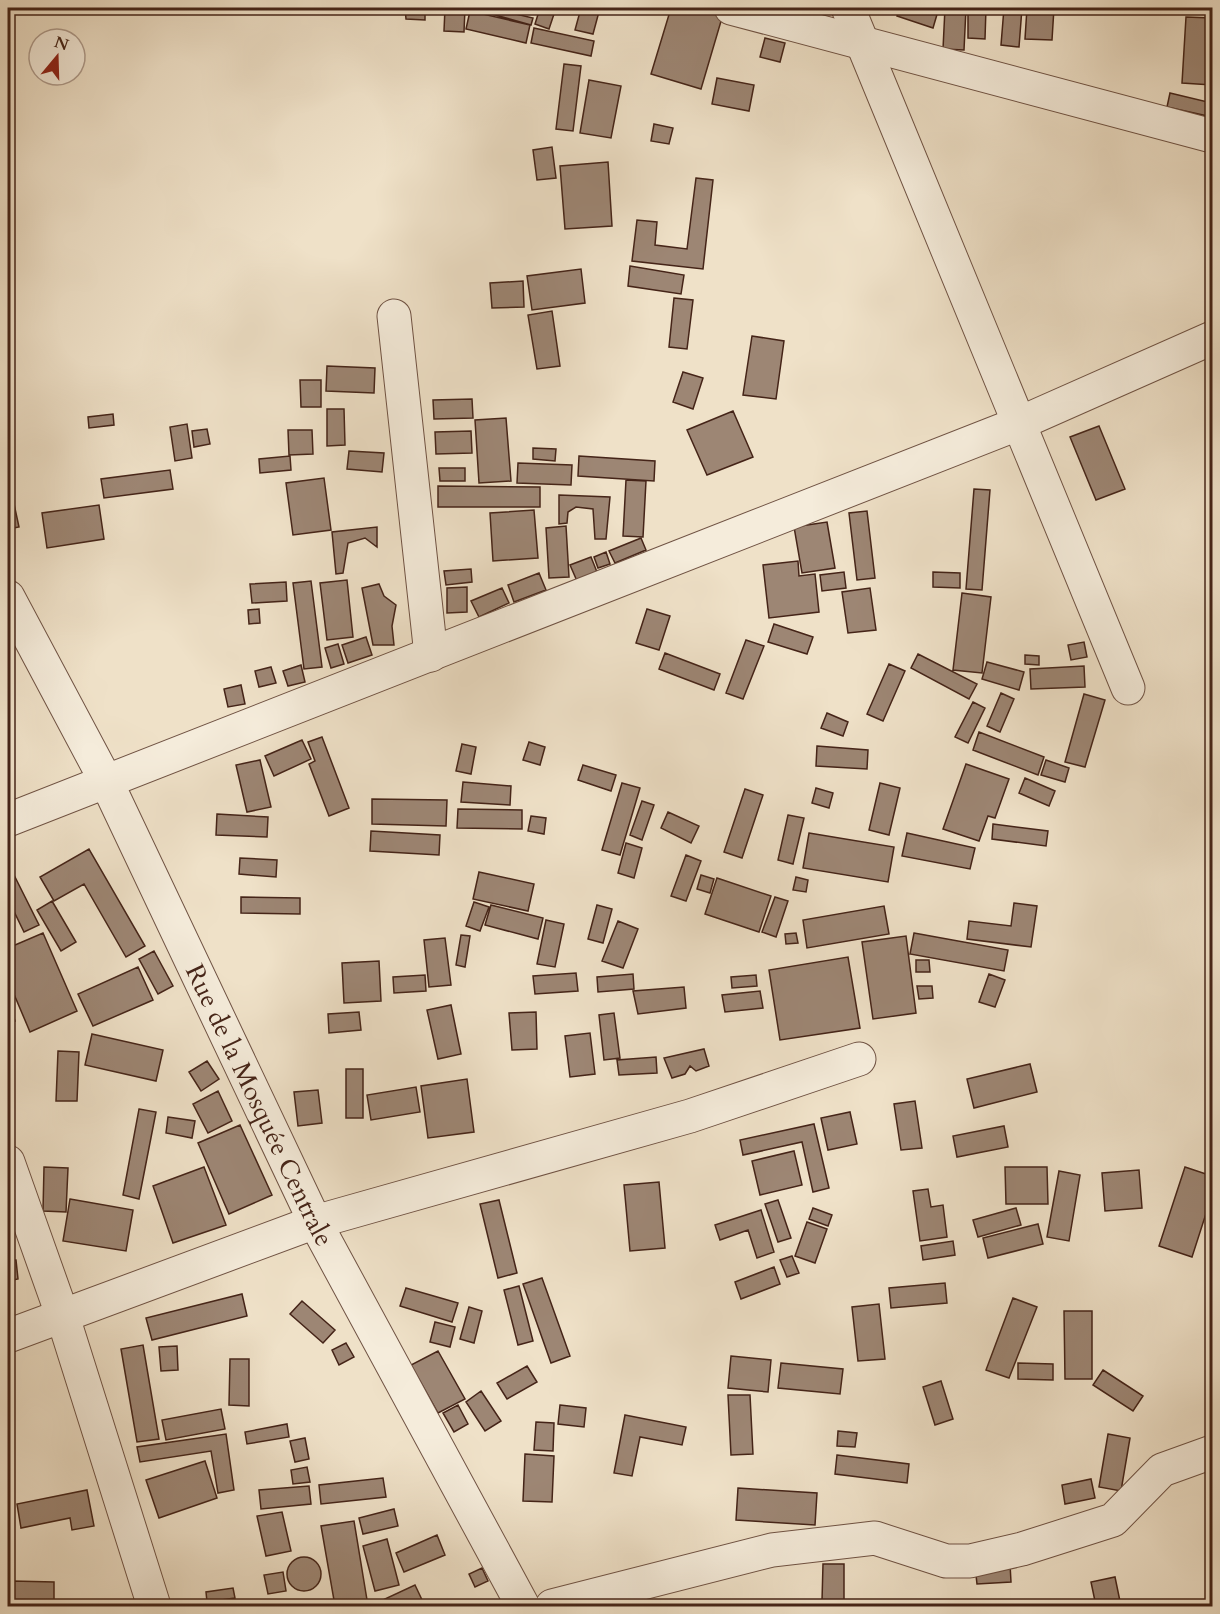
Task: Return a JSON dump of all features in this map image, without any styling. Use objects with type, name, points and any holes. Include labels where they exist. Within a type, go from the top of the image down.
[{"type":"street","points":[[731,8],[1212,136]]},
{"type":"street","points":[[848,8],[1128,688]]},
{"type":"street","points":[[394,316],[431,655]]},
{"type":"street","points":[[8,820],[1020,423],[1212,338]]},
{"type":"street","name":"Rue de la Mosquée Centrale","points":[[8,597],[107,783],[315,1222],[523,1606]]},
{"type":"street","points":[[8,1336],[315,1222],[690,1116],[859,1059]]},
{"type":"street","points":[[8,1162],[63,1317],[154,1606]]},
{"type":"street","points":[[552,1606],[799,1546],[875,1538],[946,1561],[962,1562],[1022,1549],[1113,1520],[1162,1470],[1212,1452]]},
{"type":"building","points":[[405,8],[425,8],[425,20],[406,19]]},
{"type":"building","points":[[445,8],[465,8],[464,32],[444,31]]},
{"type":"building","points":[[490,8],[533,18],[531,25],[488,13]]},
{"type":"building","points":[[540,8],[556,8],[549,29],[535,24]]},
{"type":"building","points":[[581,8],[600,8],[593,34],[575,30]]},
{"type":"building","points":[[671,8],[714,8],[724,11],[701,89],[651,74]]},
{"type":"building","points":[[900,8],[926,8],[938,11],[933,28],[897,16]]},
{"type":"building","points":[[945,8],[966,8],[964,50],[943,49]]},
{"type":"building","points":[[968,8],[986,8],[985,39],[968,38]]},
{"type":"building","points":[[1004,8],[1022,8],[1019,47],[1001,45]]},
{"type":"building","points":[[1027,8],[1054,8],[1052,40],[1025,39]]},
{"type":"building","points":[[470,11],[530,25],[526,43],[466,29]]},
{"type":"building","points":[[1186,17],[1212,18],[1212,85],[1182,83]]},
{"type":"building","points":[[534,28],[594,41],[591,56],[531,43]]},
{"type":"building","points":[[765,38],[785,43],[780,62],[760,57]]},
{"type":"building","points":[[564,64],[581,66],[573,131],[556,129]]},
{"type":"building","points":[[717,78],[754,85],[749,111],[712,104]]},
{"type":"building","points":[[589,80],[621,86],[611,138],[580,133]]},
{"type":"building","points":[[1170,93],[1212,103],[1212,117],[1167,107]]},
{"type":"building","points":[[654,124],[673,128],[669,144],[651,141]]},
{"type":"building","points":[[552,147],[556,178],[537,180],[533,150]]},
{"type":"building","points":[[608,162],[612,226],[565,229],[560,166]]},
{"type":"building","points":[[696,178],[713,180],[703,269],[632,261],[637,220],[657,222],[655,245],[687,249]]},
{"type":"building","points":[[630,266],[684,275],[681,294],[628,286]]},
{"type":"building","points":[[581,269],[585,303],[532,310],[527,276]]},
{"type":"building","points":[[523,281],[524,307],[492,308],[490,283]]},
{"type":"building","points":[[674,298],[693,300],[687,349],[669,347]]},
{"type":"building","points":[[552,311],[560,366],[537,369],[528,315]]},
{"type":"building","points":[[752,336],[784,341],[776,399],[743,395]]},
{"type":"building","points":[[327,366],[375,368],[374,393],[326,391]]},
{"type":"building","points":[[683,372],[703,378],[693,409],[673,402]]},
{"type":"building","points":[[300,380],[321,380],[321,407],[301,407]]},
{"type":"building","points":[[472,399],[473,418],[434,419],[433,400]]},
{"type":"building","points":[[327,409],[344,409],[345,445],[327,446]]},
{"type":"building","points":[[733,411],[753,457],[707,475],[687,430]]},
{"type":"building","points":[[113,414],[114,425],[89,428],[88,417]]},
{"type":"building","points":[[506,418],[511,481],[479,483],[475,420]]},
{"type":"building","points":[[187,424],[192,458],[175,461],[170,427]]},
{"type":"building","points":[[1099,426],[1125,489],[1096,500],[1070,437]]},
{"type":"building","points":[[207,429],[210,444],[194,447],[192,431]]},
{"type":"building","points":[[288,430],[312,430],[313,454],[289,455]]},
{"type":"building","points":[[471,431],[472,453],[436,454],[435,432]]},
{"type":"building","points":[[533,448],[556,449],[555,461],[533,459]]},
{"type":"building","points":[[349,451],[384,453],[382,472],[347,469]]},
{"type":"building","points":[[290,456],[291,470],[260,473],[259,459]]},
{"type":"building","points":[[579,456],[655,461],[654,481],[578,476]]},
{"type":"building","points":[[518,463],[572,465],[571,485],[517,483]]},
{"type":"building","points":[[439,468],[465,468],[465,481],[440,481]]},
{"type":"building","points":[[170,470],[173,489],[104,498],[101,479]]},
{"type":"building","points":[[324,478],[331,530],[293,535],[286,483]]},
{"type":"building","points":[[626,480],[646,481],[643,537],[623,536]]},
{"type":"building","points":[[438,486],[540,487],[540,507],[438,507]]},
{"type":"building","points":[[974,489],[990,490],[982,590],[966,589]]},
{"type":"building","points":[[11,490],[19,527],[8,529],[8,491]]},
{"type":"building","points":[[559,495],[610,497],[606,539],[595,539],[593,509],[576,507],[568,512],[567,523],[559,524]]},
{"type":"building","points":[[99,505],[104,539],[47,548],[42,513]]},
{"type":"building","points":[[534,510],[538,558],[493,561],[490,513]]},
{"type":"building","points":[[867,511],[875,578],[857,580],[849,513]]},
{"type":"building","points":[[827,522],[835,568],[802,573],[794,527]]},
{"type":"building","points":[[566,526],[569,577],[549,578],[546,528]]},
{"type":"building","points":[[377,527],[377,547],[365,538],[348,543],[343,573],[336,574],[332,532]]},
{"type":"building","points":[[641,538],[646,550],[615,563],[609,551]]},
{"type":"building","points":[[606,552],[610,564],[598,568],[594,557]]},
{"type":"building","points":[[591,557],[597,572],[577,581],[570,565]]},
{"type":"building","points":[[798,561],[799,576],[815,574],[819,612],[769,618],[763,565]]},
{"type":"building","points":[[471,569],[472,582],[446,585],[444,571]]},
{"type":"building","points":[[844,572],[846,588],[822,591],[820,575]]},
{"type":"building","points":[[933,572],[960,573],[960,588],[933,587]]},
{"type":"building","points":[[539,573],[546,590],[514,602],[508,585]]},
{"type":"building","points":[[347,580],[353,637],[327,640],[320,583]]},
{"type":"building","points":[[311,581],[322,667],[304,669],[293,583]]},
{"type":"building","points":[[286,582],[287,601],[252,603],[250,584]]},
{"type":"building","points":[[379,584],[384,596],[396,605],[392,626],[394,645],[373,645],[362,588]]},
{"type":"building","points":[[467,587],[467,612],[447,613],[447,588]]},
{"type":"building","points":[[502,588],[509,603],[479,617],[471,601]]},
{"type":"building","points":[[870,588],[876,630],[848,633],[842,592]]},
{"type":"building","points":[[962,593],[991,597],[982,673],[953,670]]},
{"type":"building","points":[[259,609],[260,623],[249,624],[248,610]]},
{"type":"building","points":[[647,609],[670,616],[659,650],[636,643]]},
{"type":"building","points":[[774,624],[813,637],[807,654],[768,642]]},
{"type":"building","points":[[366,637],[372,655],[348,663],[342,645]]},
{"type":"building","points":[[746,640],[764,646],[743,699],[726,693]]},
{"type":"building","points":[[1084,642],[1087,657],[1071,660],[1068,645]]},
{"type":"building","points":[[338,644],[344,664],[331,668],[325,648]]},
{"type":"building","points":[[665,653],[720,674],[714,690],[659,669]]},
{"type":"building","points":[[918,654],[977,684],[969,699],[911,668]]},
{"type":"building","points":[[1025,655],[1039,656],[1039,665],[1025,664]]},
{"type":"building","points":[[987,662],[1024,672],[1019,690],[982,679]]},
{"type":"building","points":[[889,664],[905,671],[883,721],[867,714]]},
{"type":"building","points":[[301,665],[305,682],[288,686],[283,671]]},
{"type":"building","points":[[1084,666],[1085,687],[1031,689],[1030,669]]},
{"type":"building","points":[[271,667],[276,683],[259,687],[255,671]]},
{"type":"building","points":[[241,685],[245,704],[228,707],[224,689]]},
{"type":"building","points":[[1001,693],[1014,699],[1000,732],[987,726]]},
{"type":"building","points":[[1084,694],[1105,700],[1085,767],[1065,762]]},
{"type":"building","points":[[973,702],[985,708],[968,743],[955,737]]},
{"type":"building","points":[[827,713],[848,722],[843,736],[821,728]]},
{"type":"building","points":[[979,732],[1044,757],[1038,775],[973,750]]},
{"type":"building","points":[[322,737],[349,808],[329,816],[309,764],[315,761],[308,742]]},
{"type":"building","points":[[302,740],[311,759],[274,776],[265,756]]},
{"type":"building","points":[[529,742],[545,747],[540,765],[523,760]]},
{"type":"building","points":[[462,744],[476,747],[471,774],[456,771]]},
{"type":"building","points":[[817,746],[868,750],[867,769],[816,766]]},
{"type":"building","points":[[260,760],[271,807],[247,812],[236,765]]},
{"type":"building","points":[[1046,760],[1069,768],[1065,782],[1041,775]]},
{"type":"building","points":[[966,764],[1009,779],[995,818],[988,816],[979,841],[943,829]]},
{"type":"building","points":[[583,765],[616,775],[611,791],[578,780]]},
{"type":"building","points":[[1025,778],[1055,791],[1049,806],[1019,793]]},
{"type":"building","points":[[463,782],[511,786],[510,805],[461,802]]},
{"type":"building","points":[[622,783],[640,788],[620,855],[602,850]]},
{"type":"building","points":[[880,783],[900,788],[889,835],[869,830]]},
{"type":"building","points":[[816,788],[833,793],[829,808],[812,803]]},
{"type":"building","points":[[745,789],[763,795],[742,858],[724,852]]},
{"type":"building","points":[[372,799],[447,800],[446,826],[372,824]]},
{"type":"building","points":[[642,801],[654,805],[642,840],[630,835]]},
{"type":"building","points":[[458,809],[522,810],[522,829],[457,828]]},
{"type":"building","points":[[668,812],[699,826],[691,843],[661,828]]},
{"type":"building","points":[[217,814],[268,817],[267,837],[216,835]]},
{"type":"building","points":[[788,815],[804,818],[793,864],[778,860]]},
{"type":"building","points":[[531,816],[546,818],[544,834],[528,831]]},
{"type":"building","points":[[993,824],[1048,831],[1046,846],[992,839]]},
{"type":"building","points":[[371,831],[440,835],[439,855],[370,851]]},
{"type":"building","points":[[809,833],[894,847],[888,882],[803,868]]},
{"type":"building","points":[[907,833],[975,848],[970,869],[902,856]]},
{"type":"building","points":[[626,843],[642,848],[634,878],[618,873]]},
{"type":"building","points":[[89,849],[145,946],[126,957],[84,884],[54,901],[40,877]]},
{"type":"building","points":[[686,855],[701,861],[686,901],[671,896]]},
{"type":"building","points":[[240,858],[277,860],[276,877],[239,874]]},
{"type":"building","points":[[8,863],[39,925],[24,932],[8,899]]},
{"type":"building","points":[[479,872],[534,884],[528,911],[473,899]]},
{"type":"building","points":[[701,875],[714,879],[710,893],[697,889]]},
{"type":"building","points":[[796,877],[808,880],[806,892],[793,890]]},
{"type":"building","points":[[717,878],[771,896],[759,932],[705,914]]},
{"type":"building","points":[[241,897],[300,898],[300,914],[241,913]]},
{"type":"building","points":[[775,897],[788,901],[776,937],[762,932]]},
{"type":"building","points":[[52,901],[76,942],[61,951],[37,910]]},
{"type":"building","points":[[474,902],[489,907],[480,931],[466,926]]},
{"type":"building","points":[[1014,903],[1037,906],[1031,947],[967,939],[969,921],[1011,926]]},
{"type":"building","points":[[491,905],[543,918],[538,939],[485,925]]},
{"type":"building","points":[[597,905],[612,909],[603,943],[588,939]]},
{"type":"building","points":[[884,906],[889,934],[807,948],[803,920]]},
{"type":"building","points":[[546,920],[564,924],[555,967],[537,964]]},
{"type":"building","points":[[618,921],[638,929],[623,968],[602,961]]},
{"type":"building","points":[[43,933],[77,1011],[30,1032],[8,980],[8,948]]},
{"type":"building","points":[[796,933],[798,943],[786,944],[785,934]]},
{"type":"building","points":[[914,933],[1008,950],[1004,971],[910,954]]},
{"type":"building","points":[[461,935],[470,936],[465,967],[456,965]]},
{"type":"building","points":[[906,936],[916,1013],[873,1019],[862,942]]},
{"type":"building","points":[[445,938],[451,985],[429,987],[424,940]]},
{"type":"building","points":[[154,951],[173,986],[158,994],[139,959]]},
{"type":"building","points":[[848,957],[860,1028],[780,1040],[769,970]]},
{"type":"building","points":[[916,960],[929,960],[930,972],[916,972]]},
{"type":"building","points":[[379,961],[381,1001],[344,1003],[342,963]]},
{"type":"building","points":[[138,967],[153,1000],[93,1026],[78,994]]},
{"type":"building","points":[[576,973],[578,991],[535,994],[533,976]]},
{"type":"building","points":[[633,974],[634,989],[598,992],[597,977]]},
{"type":"building","points":[[989,974],[1005,980],[995,1007],[979,1002]]},
{"type":"building","points":[[425,975],[426,991],[394,993],[393,977]]},
{"type":"building","points":[[756,975],[757,986],[732,988],[731,977]]},
{"type":"building","points":[[917,986],[932,986],[933,998],[919,999]]},
{"type":"building","points":[[684,987],[686,1008],[638,1014],[633,991]]},
{"type":"building","points":[[760,991],[763,1008],[725,1012],[722,995]]},
{"type":"building","points":[[8,999],[15,1021],[8,1024]]},
{"type":"building","points":[[451,1005],[461,1054],[438,1059],[427,1010]]},
{"type":"building","points":[[359,1012],[361,1030],[329,1033],[328,1014]]},
{"type":"building","points":[[536,1012],[537,1049],[512,1050],[509,1013]]},
{"type":"building","points":[[614,1013],[620,1058],[604,1060],[599,1015]]},
{"type":"building","points":[[590,1033],[595,1074],[570,1077],[565,1036]]},
{"type":"building","points":[[92,1034],[163,1050],[156,1081],[85,1065]]},
{"type":"building","points":[[704,1049],[709,1066],[696,1071],[690,1066],[685,1074],[672,1078],[664,1058]]},
{"type":"building","points":[[58,1051],[79,1052],[77,1101],[56,1101]]},
{"type":"building","points":[[656,1057],[657,1073],[619,1075],[617,1060]]},
{"type":"building","points":[[207,1061],[219,1079],[201,1091],[189,1072]]},
{"type":"building","points":[[1030,1064],[1037,1092],[974,1108],[967,1079]]},
{"type":"building","points":[[346,1069],[363,1069],[363,1118],[346,1118]]},
{"type":"building","points":[[467,1079],[474,1132],[428,1138],[421,1086]]},
{"type":"building","points":[[416,1087],[420,1112],[371,1120],[367,1095]]},
{"type":"building","points":[[318,1090],[322,1123],[298,1126],[294,1092]]},
{"type":"building","points":[[218,1091],[232,1121],[208,1133],[193,1104]]},
{"type":"building","points":[[915,1101],[922,1148],[901,1150],[894,1104]]},
{"type":"building","points":[[139,1109],[156,1112],[139,1199],[123,1195]]},
{"type":"building","points":[[850,1112],[857,1144],[828,1150],[821,1118]]},
{"type":"building","points":[[168,1117],[195,1121],[192,1138],[166,1133]]},
{"type":"building","points":[[814,1124],[829,1188],[813,1192],[802,1142],[743,1155],[740,1140]]},
{"type":"building","points":[[240,1125],[272,1195],[229,1214],[198,1143]]},
{"type":"building","points":[[1004,1126],[1008,1147],[957,1157],[953,1136]]},
{"type":"building","points":[[794,1151],[802,1185],[760,1195],[752,1161]]},
{"type":"building","points":[[44,1167],[68,1168],[66,1212],[43,1211]]},
{"type":"building","points":[[204,1167],[226,1225],[173,1243],[153,1186]]},
{"type":"building","points":[[1005,1167],[1047,1167],[1048,1204],[1006,1204]]},
{"type":"building","points":[[1185,1167],[1212,1176],[1212,1195],[1192,1257],[1159,1246]]},
{"type":"building","points":[[1139,1170],[1142,1208],[1105,1211],[1102,1173]]},
{"type":"building","points":[[1059,1171],[1080,1175],[1069,1241],[1047,1237]]},
{"type":"building","points":[[659,1182],[665,1248],[630,1251],[624,1185]]},
{"type":"building","points":[[928,1189],[931,1207],[943,1205],[947,1237],[920,1241],[913,1191]]},
{"type":"building","points":[[70,1199],[133,1210],[126,1251],[63,1241]]},
{"type":"building","points":[[499,1200],[517,1273],[498,1278],[480,1204]]},
{"type":"building","points":[[778,1200],[791,1238],[778,1242],[765,1204]]},
{"type":"building","points":[[813,1208],[832,1215],[828,1226],[809,1219]]},
{"type":"building","points":[[1016,1208],[1021,1225],[978,1237],[973,1220]]},
{"type":"building","points":[[761,1210],[774,1252],[757,1258],[748,1230],[720,1240],[715,1225]]},
{"type":"building","points":[[807,1222],[827,1229],[815,1263],[795,1256]]},
{"type":"building","points":[[1038,1224],[1043,1244],[988,1258],[983,1238]]},
{"type":"building","points":[[953,1241],[955,1255],[923,1260],[921,1246]]},
{"type":"building","points":[[792,1256],[799,1273],[787,1277],[780,1260]]},
{"type":"building","points":[[16,1260],[18,1279],[8,1281],[8,1261]]},
{"type":"building","points":[[774,1267],[780,1284],[741,1299],[735,1282]]},
{"type":"building","points":[[542,1278],[570,1356],[551,1363],[523,1284]]},
{"type":"building","points":[[945,1283],[947,1303],[891,1308],[889,1288]]},
{"type":"building","points":[[519,1286],[533,1341],[518,1345],[504,1290]]},
{"type":"building","points":[[406,1288],[458,1303],[452,1322],[400,1306]]},
{"type":"building","points":[[242,1294],[247,1316],[152,1340],[146,1318]]},
{"type":"building","points":[[1013,1298],[1037,1307],[1009,1378],[986,1370]]},
{"type":"building","points":[[302,1301],[335,1330],[323,1343],[290,1314]]},
{"type":"building","points":[[879,1304],[885,1359],[858,1361],[852,1307]]},
{"type":"building","points":[[469,1307],[482,1311],[474,1343],[460,1339]]},
{"type":"building","points":[[1064,1311],[1092,1311],[1092,1379],[1065,1379]]},
{"type":"building","points":[[435,1322],[455,1327],[450,1347],[430,1342]]},
{"type":"building","points":[[346,1343],[354,1357],[339,1365],[332,1350]]},
{"type":"building","points":[[143,1345],[159,1439],[137,1442],[121,1349]]},
{"type":"building","points":[[177,1346],[178,1370],[161,1371],[159,1347]]},
{"type":"building","points":[[438,1351],[465,1399],[438,1413],[411,1365]]},
{"type":"building","points":[[731,1356],[771,1360],[768,1392],[728,1388]]},
{"type":"building","points":[[230,1359],[249,1359],[249,1406],[229,1405]]},
{"type":"building","points":[[781,1363],[843,1369],[840,1394],[778,1388]]},
{"type":"building","points":[[1018,1363],[1053,1364],[1053,1380],[1018,1379]]},
{"type":"building","points":[[527,1366],[537,1382],[507,1399],[497,1383]]},
{"type":"building","points":[[1103,1370],[1143,1396],[1133,1411],[1093,1385]]},
{"type":"building","points":[[941,1381],[953,1419],[935,1425],[923,1387]]},
{"type":"building","points":[[481,1391],[501,1421],[485,1431],[466,1402]]},
{"type":"building","points":[[728,1395],[750,1395],[753,1454],[731,1455]]},
{"type":"building","points":[[458,1405],[468,1424],[454,1432],[443,1413]]},
{"type":"building","points":[[560,1405],[586,1408],[584,1427],[558,1424]]},
{"type":"building","points":[[221,1409],[225,1429],[166,1440],[162,1420]]},
{"type":"building","points":[[625,1415],[686,1427],[682,1445],[640,1437],[632,1476],[614,1473]]},
{"type":"building","points":[[536,1422],[554,1423],[553,1451],[534,1450]]},
{"type":"building","points":[[287,1424],[289,1437],[247,1444],[245,1432]]},
{"type":"building","points":[[838,1431],[857,1433],[855,1447],[837,1446]]},
{"type":"building","points":[[226,1434],[234,1490],[218,1493],[211,1451],[140,1462],[137,1447]]},
{"type":"building","points":[[1108,1434],[1130,1438],[1121,1491],[1099,1487]]},
{"type":"building","points":[[305,1438],[309,1459],[295,1462],[290,1441]]},
{"type":"building","points":[[525,1454],[554,1456],[552,1502],[523,1501]]},
{"type":"building","points":[[837,1455],[909,1464],[907,1483],[835,1474]]},
{"type":"building","points":[[205,1461],[217,1498],[159,1518],[146,1480]]},
{"type":"building","points":[[307,1467],[310,1482],[293,1484],[291,1470]]},
{"type":"building","points":[[383,1478],[386,1497],[321,1504],[319,1485]]},
{"type":"building","points":[[1091,1479],[1095,1498],[1065,1504],[1062,1485]]},
{"type":"building","points":[[309,1486],[311,1504],[261,1509],[259,1490]]},
{"type":"building","points":[[738,1488],[817,1493],[815,1525],[736,1520]]},
{"type":"building","points":[[87,1490],[94,1526],[72,1530],[70,1518],[21,1528],[17,1504]]},
{"type":"building","points":[[394,1509],[398,1526],[363,1534],[359,1518]]},
{"type":"building","points":[[282,1512],[291,1551],[266,1556],[257,1516]]},
{"type":"building","points":[[354,1521],[368,1606],[335,1606],[321,1526]]},
{"type":"building","points":[[437,1535],[445,1555],[404,1572],[396,1553]]},
{"type":"building","points":[[387,1539],[399,1585],[375,1591],[363,1546]]},
{"type":"building","points":[[304,1557],[316,1562],[321,1574],[316,1586],[304,1591],[292,1586],[287,1574],[292,1562]]},
{"type":"building","points":[[823,1564],[844,1564],[844,1601],[822,1601]]},
{"type":"building","points":[[1010,1564],[1011,1582],[977,1584],[975,1566]]},
{"type":"building","points":[[482,1568],[488,1581],[475,1587],[469,1574]]},
{"type":"building","points":[[283,1572],[286,1591],[268,1594],[264,1575]]},
{"type":"building","points":[[1115,1577],[1121,1606],[1096,1606],[1091,1582]]},
{"type":"building","points":[[12,1581],[54,1582],[54,1606],[12,1606]]},
{"type":"building","points":[[415,1585],[424,1604],[375,1606],[374,1604]]},
{"type":"building","points":[[233,1588],[235,1598],[207,1602],[206,1592]]}]
